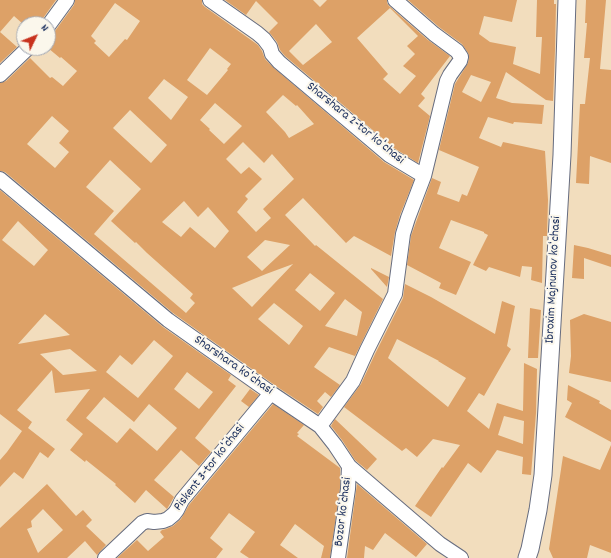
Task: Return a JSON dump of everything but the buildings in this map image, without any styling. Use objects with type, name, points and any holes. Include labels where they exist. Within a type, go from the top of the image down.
[{"type":"street","points":[[55,16],[67,0]]},
{"type":"street","name":"Sharshara 2-tor koʻchasi","points":[[210,0],[257,33],[267,43],[272,54],[279,62],[389,155],[424,176]]},
{"type":"street","points":[[320,426],[353,381],[395,294],[403,234],[424,176],[447,80],[460,61],[461,57],[457,51],[434,34],[395,0]]},
{"type":"street","name":"Ibroxim Majnunov koʻchasi","points":[[527,558],[533,534],[543,475],[562,155],[567,0]]},
{"type":"street","points":[[0,75],[20,56]]},
{"type":"street","name":"Sharshara koʻchasi","points":[[0,179],[168,320],[320,426],[349,466],[440,544],[460,558]]},
{"type":"street","name":"Piskent 3-tor koʻchasi","points":[[105,558],[142,523],[147,521],[163,521],[174,514],[182,500],[271,393]]},
{"type":"street","name":"Bozor koʻchasi","points":[[338,558],[348,489],[349,466]]}]
